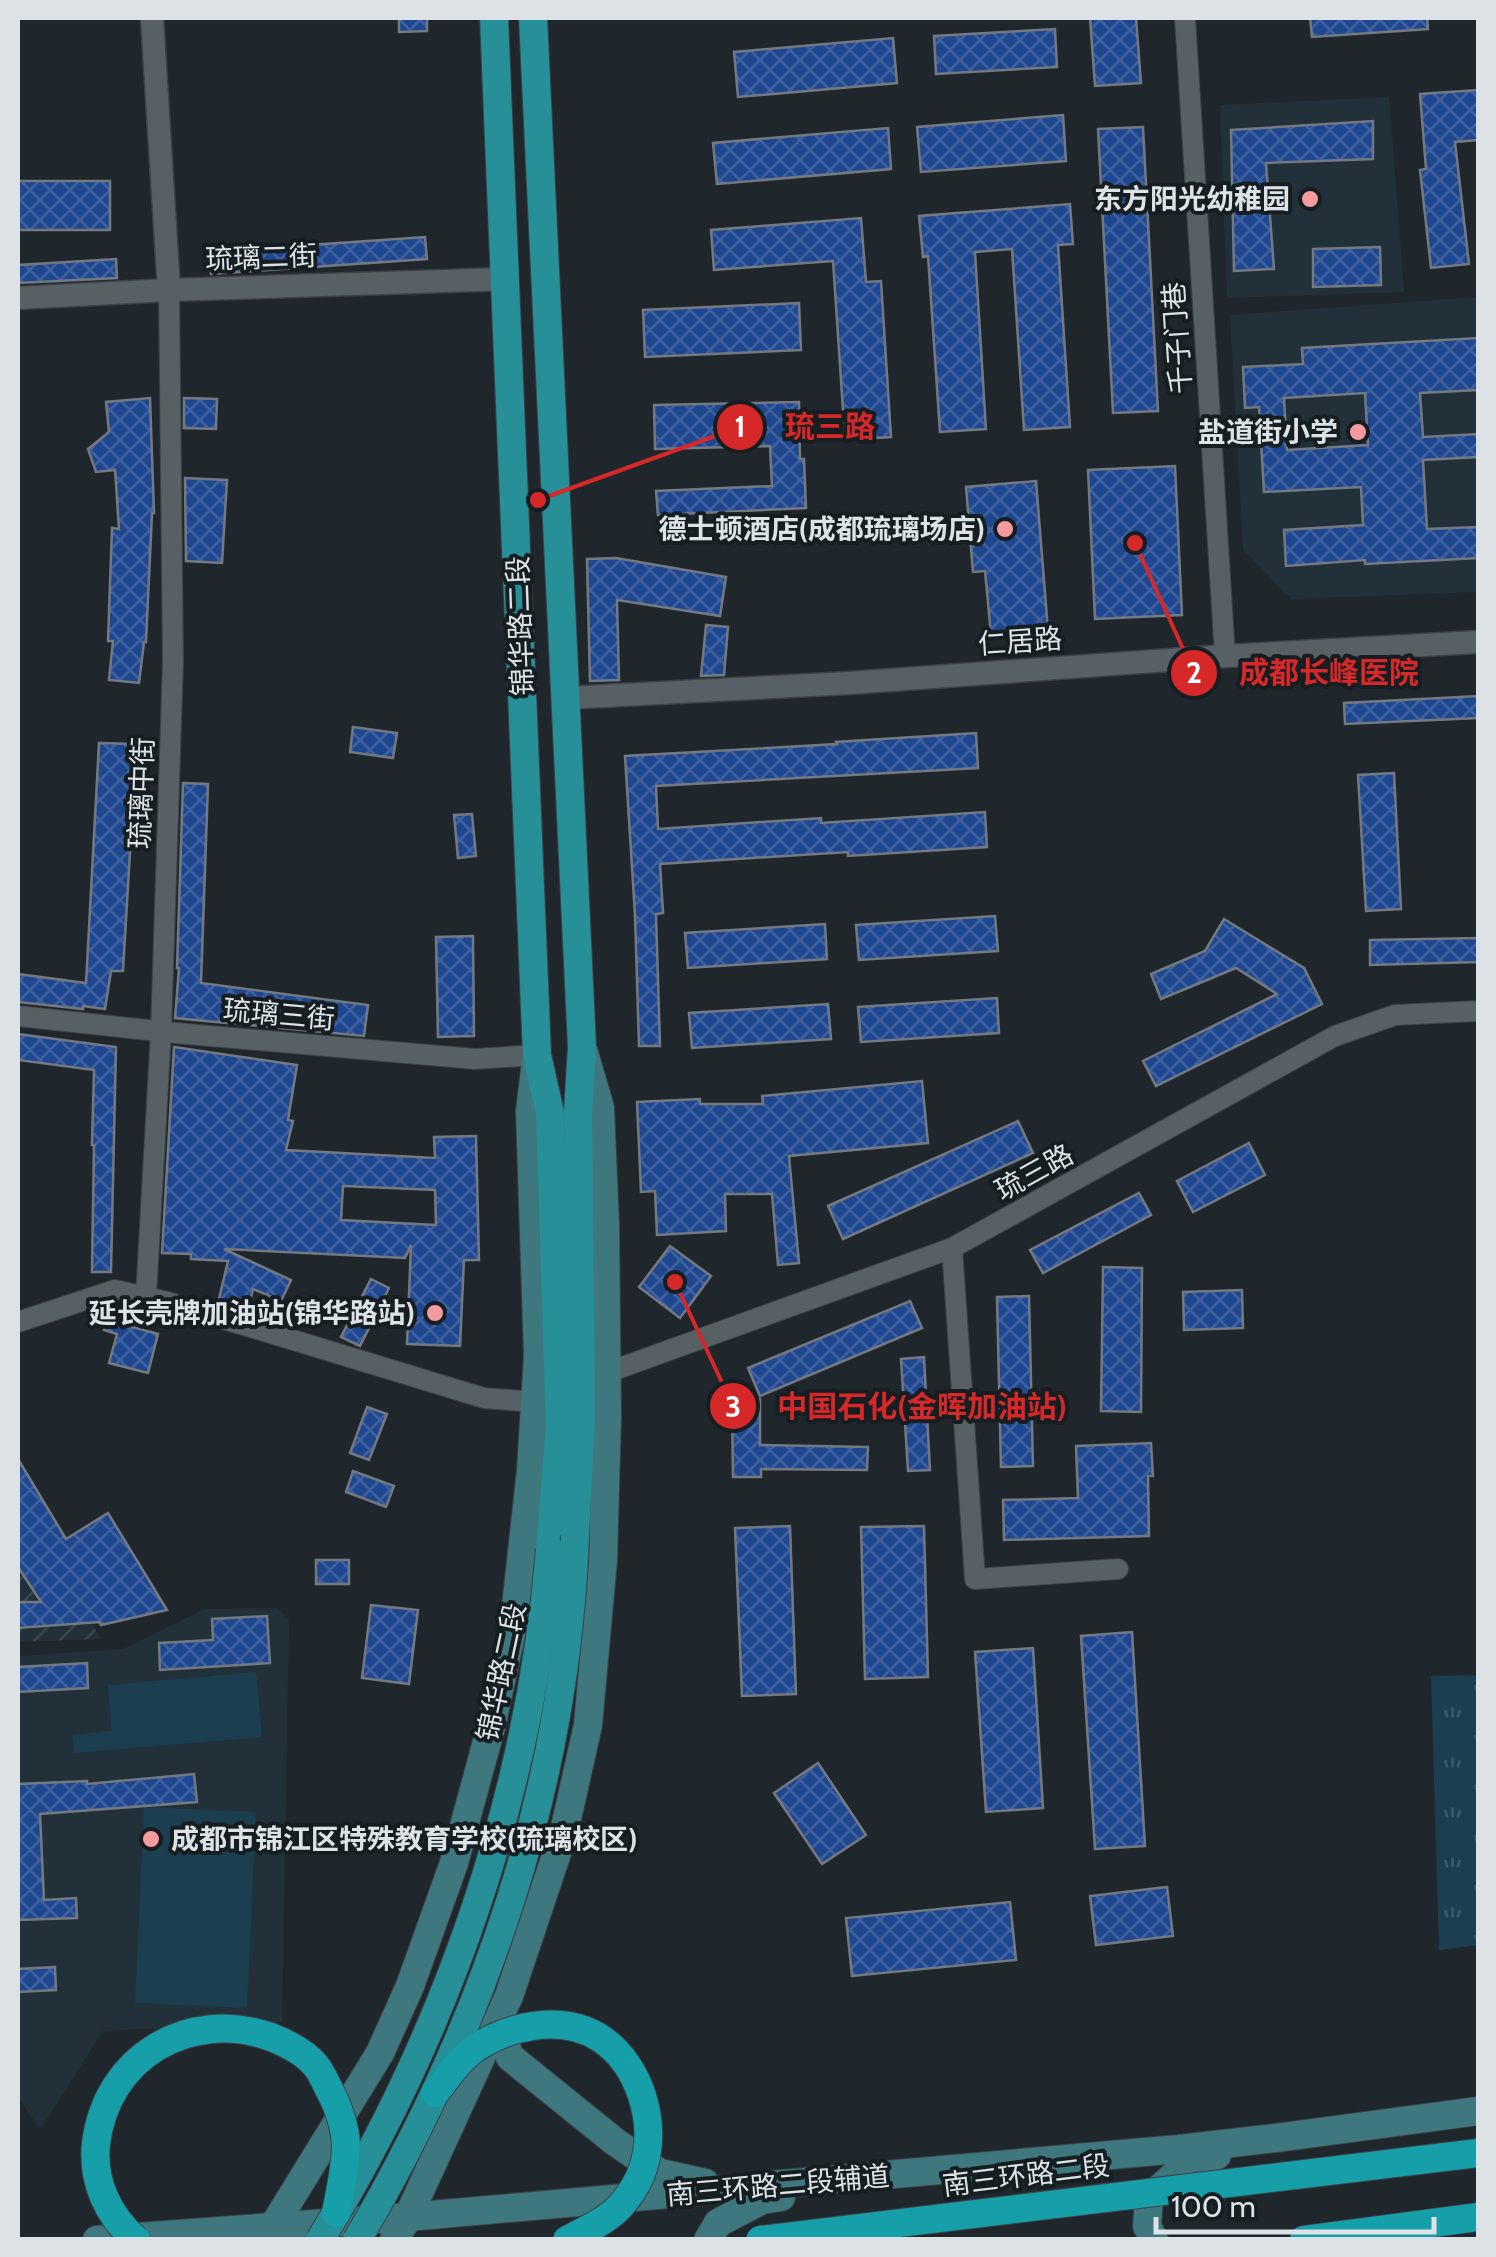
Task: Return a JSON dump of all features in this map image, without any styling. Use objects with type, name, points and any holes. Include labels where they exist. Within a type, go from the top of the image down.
[{"type":"highway","points":[[435,2093],[465,2056],[479,2046],[508,2032],[536,2026],[578,2028],[602,2038],[622,2058],[647,2110],[643,2170],[622,2205],[567,2240]]},
{"type":"highway","points":[[136,2240],[122,2227],[99,2184],[95,2155],[108,2099],[146,2054],[173,2038],[217,2028],[252,2030],[286,2043],[316,2065],[337,2104],[346,2142],[324,2225]]},
{"type":"highway","name":"南三环路二段","points":[[760,2240],[1478,2153]]},
{"type":"highway","points":[[1304,2240],[1478,2217]]},
{"type":"main road","name":"锦华路二段","points":[[269,2233],[380,2053],[410,1986],[454,1863],[491,1728],[515,1616],[531,1470],[538,1356],[530,1112],[537,1055],[494,18]]},
{"type":"main road","name":"锦华路二段","points":[[533,18],[582,1047],[578,1112],[581,1416],[563,1543]]},
{"type":"main road","name":"锦华路二段","points":[[401,2228],[509,1996],[564,1832],[588,1725],[602,1560],[605,1225],[600,1108],[582,1047]]},
{"type":"main road","name":"锦华路二段","points":[[537,1055],[550,1113],[563,1543]]},
{"type":"main road","points":[[357,2240],[435,2093],[513,1892],[538,1802],[566,1662],[573,1591],[563,1543]]},
{"type":"main road","points":[[324,2225],[385,2123],[433,2022],[488,1868],[511,1789],[545,1609],[563,1543]]},
{"type":"main road","points":[[497,2022],[510,2057],[660,2174],[704,2183],[806,2183]]},
{"type":"main road","name":"南三环路二段辅道","points":[[97,2240],[269,2233],[324,2225],[401,2228],[806,2183],[1276,2138],[1478,2111]]},
{"type":"main road","points":[[1154,2240],[1147,2226],[1149,2198],[1187,2164],[1276,2138]]},
{"type":"main road","points":[[708,2240],[718,2223],[762,2200],[896,2175]]},
{"type":"street","points":[[152,18],[169,290]]},
{"type":"street","name":"千子门巷","points":[[1185,18],[1225,656]]},
{"type":"street","name":"琉璃二街","points":[[18,298],[506,279]]},
{"type":"street","name":"琉璃中街","points":[[146,1297],[173,661],[169,290]]},
{"type":"street","name":"仁居路","points":[[565,698],[1478,642]]},
{"type":"street","name":"琉三路","points":[[606,1373],[952,1248],[1336,1036],[1395,1015],[1478,1011]]},
{"type":"street","name":"琉璃三街","points":[[18,1016],[474,1059],[537,1055]]},
{"type":"street","points":[[952,1248],[975,1578],[1118,1569]]},
{"type":"street","points":[[18,1322],[115,1290],[484,1398],[535,1402]]},
{"type":"shaded area","name":"东方阳光幼稚园","points":[[1389,97],[1404,292],[1227,298],[1220,105]]},
{"type":"shaded area","name":"盐道街小学","points":[[1478,297],[1478,592],[1291,599],[1243,550],[1230,315]]},
{"type":"shaded area","points":[[18,1505],[101,1639],[18,1642]]},
{"type":"shaded area","name":"成都市锦江区特殊教育学校(琉璃校区)","points":[[278,1608],[289,1621],[282,2022],[103,2031],[40,2130],[18,2097],[18,1656],[123,1649],[205,1609]]},
{"type":"green space","points":[[256,1672],[262,1737],[74,1753],[72,1735],[112,1731],[108,1685]]},
{"type":"green space","points":[[1478,1675],[1478,1945],[1439,1950],[1431,1676]]},
{"type":"green space","points":[[144,1807],[256,1812],[247,2008],[135,2003]]},
{"type":"building","points":[[399,18],[427,18],[427,31],[399,32]]},
{"type":"building","points":[[1090,18],[1136,18],[1141,83],[1095,86]]},
{"type":"building","points":[[1310,18],[1427,18],[1428,29],[1312,37]]},
{"type":"building","points":[[1055,29],[1057,67],[936,74],[934,36]]},
{"type":"building","points":[[893,38],[897,83],[738,97],[734,52]]},
{"type":"building","points":[[1478,90],[1478,140],[1455,142],[1469,264],[1431,268],[1420,170],[1426,169],[1420,94]]},
{"type":"building","points":[[1063,115],[1066,161],[921,172],[917,127]]},
{"type":"building","points":[[1373,121],[1373,159],[1266,163],[1274,269],[1234,271],[1231,130]]},
{"type":"building","points":[[1143,127],[1158,411],[1113,413],[1098,129]]},
{"type":"building","points":[[888,128],[891,169],[717,184],[713,143]]},
{"type":"building","points":[[18,181],[110,181],[110,230],[18,230]]},
{"type":"building","points":[[1070,204],[1073,244],[1058,245],[1070,427],[1024,430],[1012,249],[975,252],[986,429],[940,432],[928,256],[923,257],[919,216]]},
{"type":"building","points":[[861,218],[866,282],[881,281],[891,437],[845,440],[833,261],[714,270],[711,230]]},
{"type":"building","points":[[425,237],[427,259],[211,274],[209,252]]},
{"type":"building","points":[[1380,247],[1381,285],[1313,287],[1313,249]]},
{"type":"building","points":[[116,259],[117,278],[18,283],[18,265]]},
{"type":"building","points":[[799,303],[801,350],[645,357],[643,310]]},
{"type":"building","points":[[1478,338],[1478,390],[1420,393],[1423,437],[1478,434],[1478,457],[1423,460],[1427,529],[1478,527],[1478,558],[1286,566],[1284,530],[1363,525],[1361,487],[1264,492],[1259,407],[1245,408],[1243,367],[1303,364],[1302,348]],"holes":[[[1365,393],[1368,445],[1287,450],[1284,398]]]},
{"type":"building","points":[[150,398],[154,513],[146,642],[139,683],[109,680],[113,641],[108,641],[112,528],[119,529],[115,470],[96,472],[88,449],[109,432],[106,402]]},
{"type":"building","points":[[184,398],[217,399],[216,429],[184,428]]},
{"type":"building","points":[[799,402],[806,508],[658,515],[656,491],[772,486],[770,446],[655,449],[654,405]]},
{"type":"building","points":[[1175,466],[1182,615],[1095,619],[1088,470]]},
{"type":"building","points":[[185,478],[227,480],[222,563],[186,561]]},
{"type":"building","name":"德士顿酒店(成都琉璃场店)","points":[[1036,481],[1048,630],[991,635],[985,571],[973,572],[966,487]]},
{"type":"building","points":[[616,558],[726,577],[720,616],[617,600],[619,680],[590,681],[587,559]]},
{"type":"building","points":[[706,625],[728,627],[724,675],[701,676]]},
{"type":"building","points":[[1478,696],[1478,718],[1345,724],[1344,703]]},
{"type":"building","points":[[353,727],[397,733],[393,758],[350,752]]},
{"type":"building","points":[[976,733],[978,768],[656,786],[658,829],[985,812],[987,847],[660,864],[663,913],[656,914],[660,1046],[639,1046],[625,756]]},
{"type":"building","points":[[99,743],[134,744],[123,971],[111,971],[105,1009],[18,1002],[18,974],[86,983]]},
{"type":"building","points":[[1394,773],[1401,909],[1366,911],[1358,775]]},
{"type":"building","points":[[183,783],[208,784],[201,983],[368,1005],[364,1036],[175,1018]]},
{"type":"building","points":[[472,814],[476,856],[458,858],[454,815]]},
{"type":"building","points":[[995,916],[998,951],[859,960],[856,925]]},
{"type":"building","points":[[1224,919],[1304,968],[1322,1004],[1156,1086],[1143,1061],[1277,994],[1236,968],[1161,999],[1151,974],[1205,951]]},
{"type":"building","points":[[825,924],[827,959],[688,968],[685,933]]},
{"type":"building","points":[[473,936],[474,1036],[438,1037],[436,937]]},
{"type":"building","points":[[1478,938],[1478,962],[1370,965],[1370,940]]},
{"type":"building","points":[[997,998],[999,1033],[861,1042],[858,1007]]},
{"type":"building","points":[[828,1004],[831,1039],[692,1048],[689,1013]]},
{"type":"building","points":[[18,1034],[116,1047],[111,1272],[92,1272],[94,1070],[18,1060]]},
{"type":"building","points":[[174,1047],[297,1065],[288,1120],[293,1121],[286,1150],[435,1158],[434,1137],[476,1136],[479,1260],[464,1260],[460,1346],[407,1344],[411,1245],[405,1258],[224,1249],[291,1280],[281,1301],[253,1289],[248,1310],[218,1303],[228,1261],[162,1253]],"holes":[[[343,1186],[435,1190],[436,1225],[341,1220]]]},
{"type":"building","points":[[922,1081],[928,1143],[789,1156],[799,1263],[778,1265],[772,1194],[725,1194],[726,1231],[657,1235],[655,1191],[641,1192],[637,1102],[700,1099],[700,1104],[763,1104],[762,1096]]},
{"type":"building","points":[[1018,1121],[1033,1153],[843,1239],[828,1206]]},
{"type":"building","points":[[1249,1143],[1265,1175],[1193,1212],[1177,1181]]},
{"type":"building","points":[[1139,1193],[1151,1215],[1043,1273],[1030,1250]]},
{"type":"building","points":[[670,1246],[711,1276],[680,1318],[639,1287]]},
{"type":"building","points":[[1103,1267],[1142,1268],[1141,1412],[1101,1411]]},
{"type":"building","points":[[371,1279],[389,1288],[360,1346],[341,1337]]},
{"type":"building","points":[[1242,1290],[1243,1328],[1184,1330],[1183,1292]]},
{"type":"building","points":[[1029,1296],[1033,1466],[1001,1467],[997,1297]]},
{"type":"building","points":[[910,1301],[922,1328],[760,1396],[748,1368]]},
{"type":"building","points":[[111,1309],[136,1317],[132,1327],[158,1334],[148,1373],[109,1363],[117,1334],[104,1330]]},
{"type":"building","points":[[924,1357],[930,1470],[908,1471],[901,1359]]},
{"type":"building","points":[[760,1399],[760,1445],[868,1447],[867,1470],[761,1469],[761,1477],[733,1477],[732,1400]]},
{"type":"building","points":[[367,1407],[387,1414],[369,1460],[350,1453]]},
{"type":"building","points":[[1151,1443],[1149,1536],[1004,1540],[1003,1500],[1078,1498],[1076,1446]]},
{"type":"building","points":[[18,1459],[66,1539],[108,1513],[167,1610],[101,1625],[99,1622],[18,1628],[18,1602],[41,1602],[18,1567]]},
{"type":"building","points":[[353,1471],[394,1486],[386,1507],[346,1492]]},
{"type":"building","points":[[790,1526],[796,1694],[742,1696],[735,1528]]},
{"type":"building","points":[[924,1526],[928,1677],[865,1679],[861,1527]]},
{"type":"building","points":[[316,1560],[349,1560],[349,1584],[316,1584]]},
{"type":"building","points":[[371,1605],[418,1610],[409,1684],[362,1678]]},
{"type":"building","points":[[267,1616],[270,1663],[160,1670],[159,1643],[213,1640],[212,1619]]},
{"type":"building","points":[[1132,1632],[1145,1846],[1095,1849],[1081,1636]]},
{"type":"building","points":[[1033,1648],[1043,1808],[986,1812],[975,1652]]},
{"type":"building","points":[[87,1663],[88,1688],[18,1692],[18,1667]]},
{"type":"building","points":[[818,1763],[866,1835],[822,1864],[774,1793]]},
{"type":"building","points":[[194,1774],[197,1802],[40,1814],[44,1900],[76,1898],[77,1918],[18,1920],[18,1784],[87,1784]]},
{"type":"building","points":[[1167,1887],[1173,1936],[1096,1945],[1090,1896]]},
{"type":"building","points":[[1010,1902],[1016,1960],[852,1976],[846,1918]]},
{"type":"building","points":[[55,1967],[56,1990],[18,1992],[18,1969]]},
{"type":"place","name":"东方阳光幼稚园","points":[[1310,199]]},
{"type":"place","name":"盐道街小学","points":[[1358,432]]},
{"type":"place","name":"琉三路","points":[[538,500]]},
{"type":"place","name":"德士顿酒店(成都琉璃场店)","points":[[1005,529]]},
{"type":"place","name":"成都长峰医院","points":[[1135,543]]},
{"type":"place","name":"中国石化(金晖加油站)","points":[[675,1282]]},
{"type":"place","name":"延长壳牌加油站(锦华路站)","points":[[435,1313]]},
{"type":"place","name":"成都市锦江区特殊教育学校(琉璃校区)","points":[[151,1839]]}]
